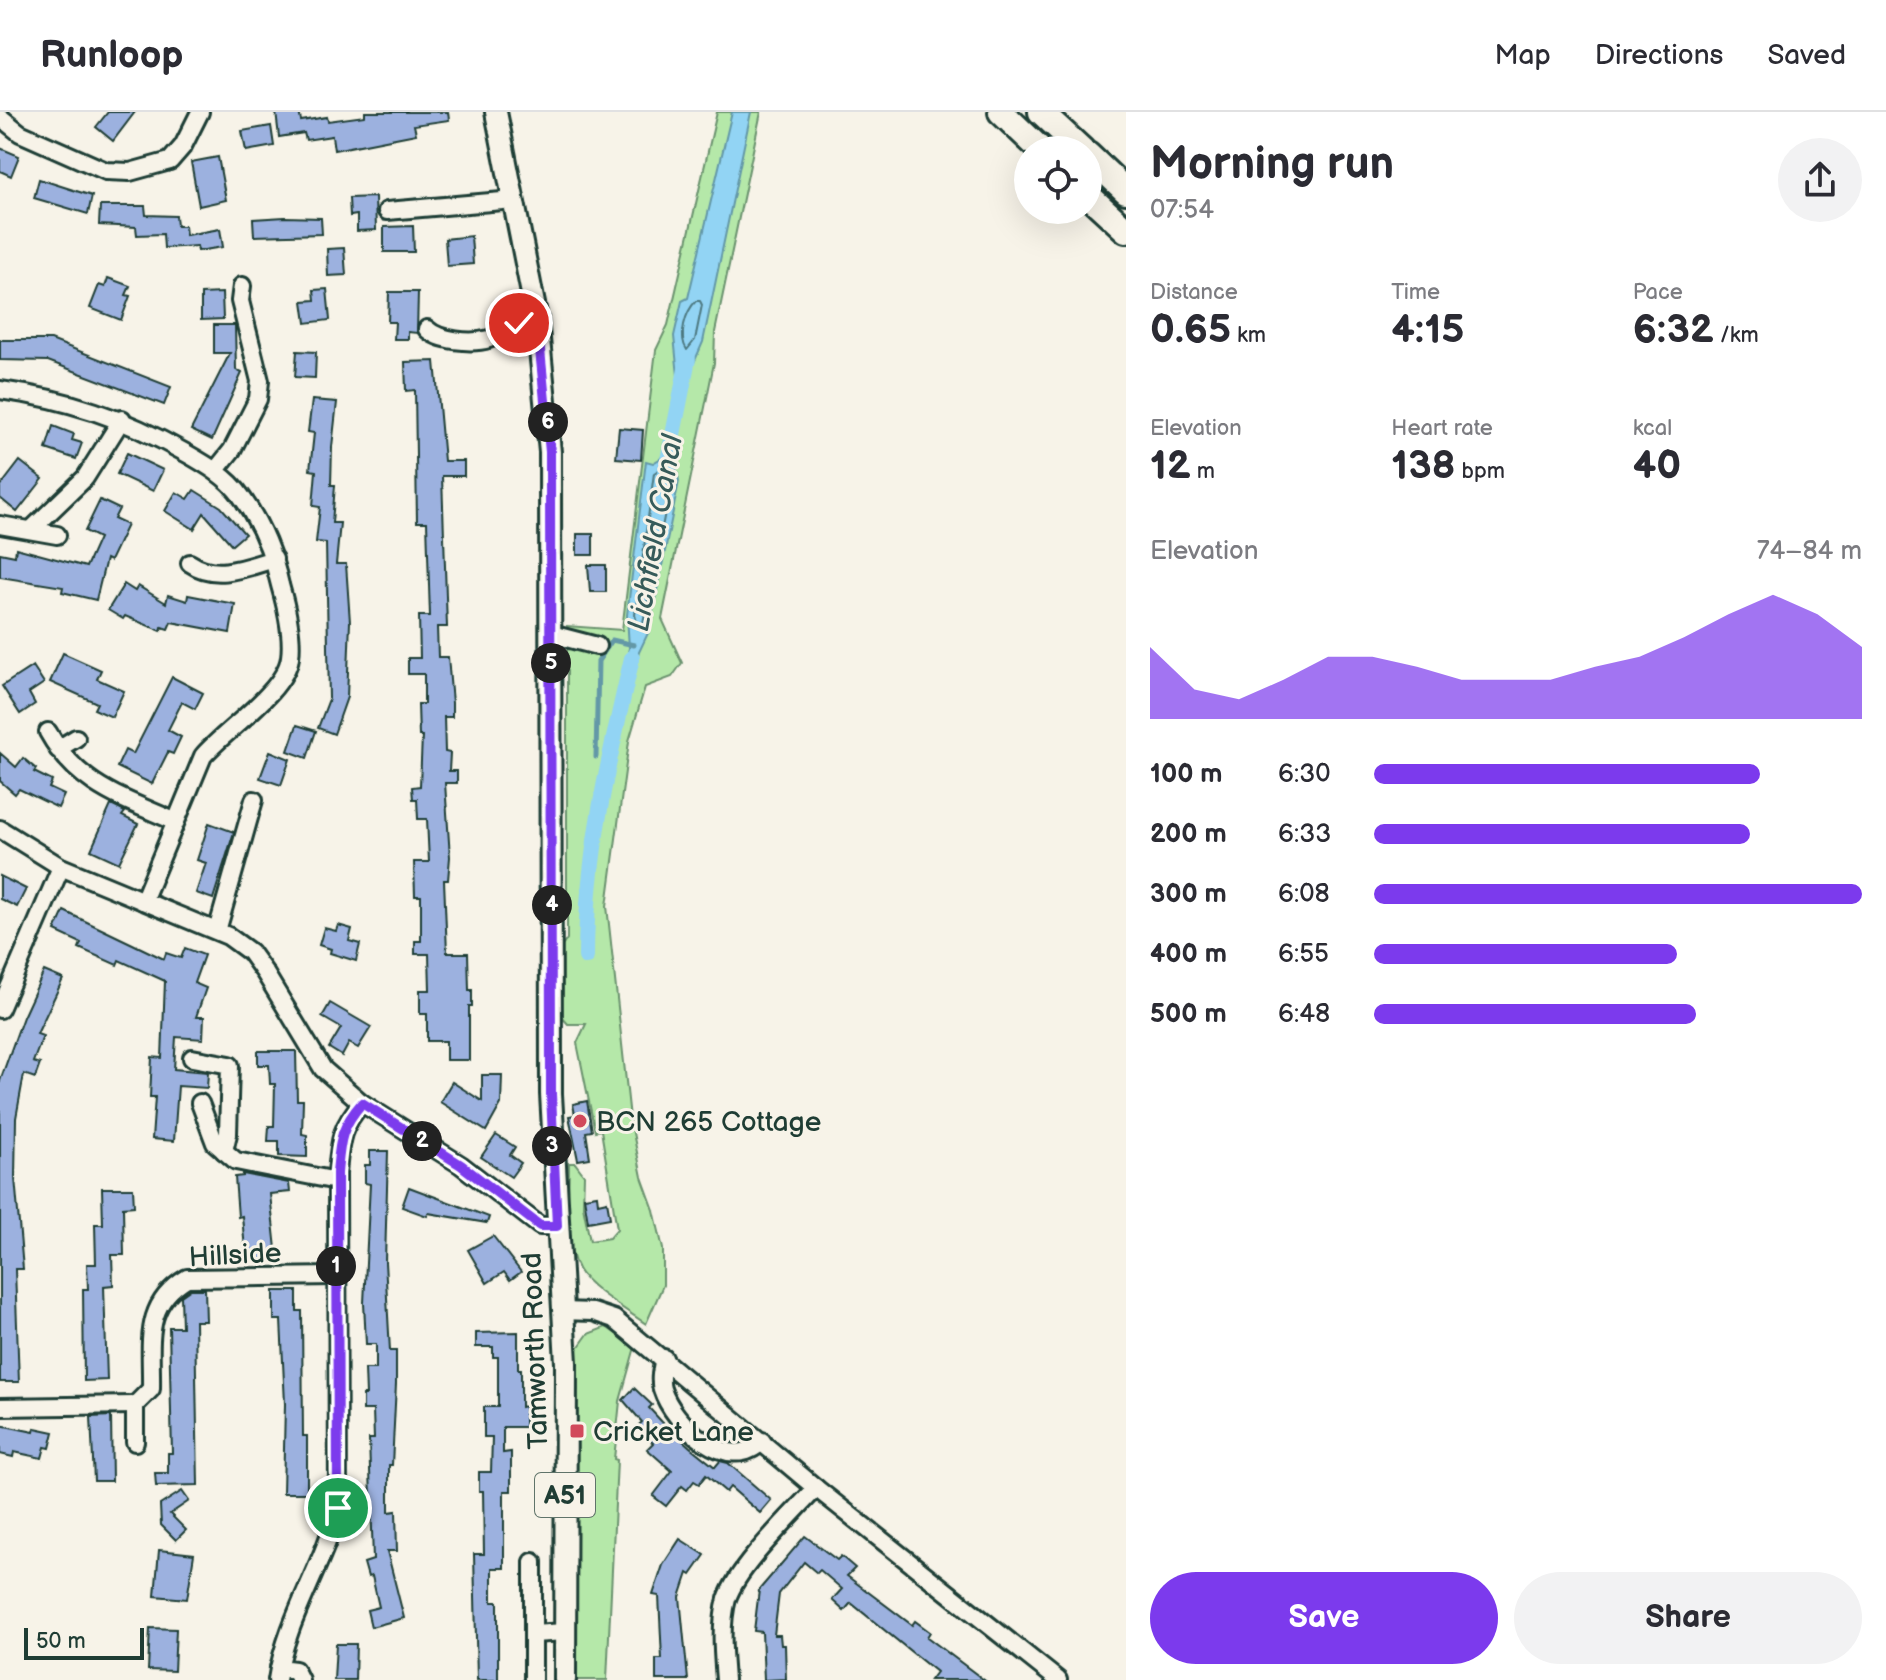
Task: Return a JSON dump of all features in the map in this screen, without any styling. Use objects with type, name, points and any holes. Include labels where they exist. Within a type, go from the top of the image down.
[{"type":"highway","points":[[1001,112],[1026,136]]},
{"type":"highway","points":[[1041,112],[1067,136]]},
{"type":"highway","points":[[1102,168],[1126,191]]},
{"type":"highway","points":[[1102,208],[1126,230]]},
{"type":"main road","name":"Tamworth Road","points":[[496,112],[537,319],[550,452],[551,1094],[566,1363],[565,1680]]},
{"type":"street","points":[[0,117],[20,133],[106,171],[130,172],[170,161],[183,146],[200,112]]},
{"type":"street","points":[[387,211],[514,200]]},
{"type":"street","points":[[216,470],[232,450],[258,399],[260,381],[240,301],[242,286]]},
{"type":"street","points":[[427,329],[435,336],[486,340],[519,323],[537,319]]},
{"type":"street","points":[[0,390],[58,399],[122,419],[216,470],[240,494],[259,525],[274,559],[285,603],[291,659],[259,705],[218,738],[203,756],[143,901]]},
{"type":"street","points":[[31,530],[85,478],[122,419]]},
{"type":"street","points":[[0,525],[57,535]]},
{"type":"street","points":[[190,563],[201,570],[219,573],[274,559]]},
{"type":"street","points":[[551,634],[589,649]]},
{"type":"street","points":[[48,732],[58,749],[87,780],[174,821]]},
{"type":"street","points":[[58,749],[76,738]]},
{"type":"street","points":[[217,931],[254,800]]},
{"type":"street","points":[[0,829],[61,867],[217,931],[250,952],[323,1069],[362,1103],[461,1165],[540,1226],[557,1226]]},
{"type":"street","points":[[0,1009],[61,867]]},
{"type":"street","points":[[192,1058],[230,1065],[228,1134],[224,1151]]},
{"type":"street","points":[[200,1103],[215,1143],[236,1161],[337,1181]]},
{"type":"street","points":[[300,1680],[295,1670],[278,1674],[284,1646],[331,1533],[338,1508],[337,1181],[340,1138],[346,1121],[362,1103]]},
{"type":"street","name":"Hillside","points":[[135,1442],[135,1405],[151,1389],[153,1320],[162,1297],[169,1289],[187,1278],[336,1276]]},
{"type":"street","points":[[562,1311],[593,1312],[614,1319],[816,1488],[1058,1680]]},
{"type":"street","points":[[664,1358],[662,1387],[672,1411],[689,1429],[732,1454],[743,1454],[762,1441]]},
{"type":"street","points":[[0,1407],[135,1405]]},
{"type":"street","points":[[725,1680],[723,1628],[728,1599],[739,1576],[816,1488]]},
{"type":"street","points":[[533,1562],[533,1680]]},
{"type":"street","points":[[533,1634],[565,1632]]},
{"type":"green space","points":[[717,112],[761,112],[715,332],[714,363],[662,619],[682,663],[672,677],[645,687],[629,741],[607,906],[630,1118],[642,1177],[663,1249],[663,1285],[646,1324],[583,1276],[570,1245],[569,1163],[575,1163],[584,1175],[583,1206],[590,1241],[609,1238],[617,1229],[601,1130],[595,1131],[577,1043],[586,1024],[568,1024],[561,1016],[561,948],[567,939],[567,626],[622,630],[656,350],[668,325]]},
{"type":"green space","points":[[606,1327],[635,1347],[620,1401],[614,1459],[617,1460],[607,1680],[571,1680],[575,1352],[588,1334]]},
{"type":"water","points":[[732,112],[751,112],[703,342],[687,379],[678,376],[674,336],[682,301],[688,298]]},
{"type":"water","points":[[665,449],[673,451],[679,481],[649,631],[639,652],[631,682],[621,679],[629,648],[627,615],[646,461],[653,463],[661,458]]},
{"type":"building","points":[[108,112],[135,112],[113,141],[96,127]]},
{"type":"building","points":[[276,112],[299,112],[301,121],[327,117],[328,121],[365,116],[365,112],[448,112],[449,120],[414,125],[416,134],[334,150],[332,136],[306,140],[304,133],[279,137]]},
{"type":"building","points":[[271,126],[274,146],[246,151],[242,131]]},
{"type":"building","points":[[0,148],[19,156],[11,176],[0,171]]},
{"type":"building","points":[[218,157],[226,200],[199,206],[191,162]]},
{"type":"building","points":[[39,179],[92,196],[88,214],[34,198]]},
{"type":"building","points":[[375,197],[376,230],[357,231],[357,215],[350,216],[349,198]]},
{"type":"building","points":[[100,206],[145,206],[146,215],[176,216],[177,226],[185,226],[186,235],[220,229],[223,247],[198,251],[197,246],[164,248],[163,234],[137,235],[136,227],[99,225]]},
{"type":"building","points":[[321,218],[322,234],[254,236],[253,219]]},
{"type":"building","points":[[413,226],[414,252],[384,252],[384,227]]},
{"type":"building","points":[[471,236],[473,264],[447,266],[445,239]]},
{"type":"building","points":[[344,248],[346,275],[328,276],[327,249]]},
{"type":"building","points":[[108,278],[130,286],[126,295],[130,296],[121,320],[90,308],[99,285],[105,287]]},
{"type":"building","points":[[327,289],[330,320],[306,323],[303,301],[315,300],[314,290]]},
{"type":"building","points":[[389,292],[418,292],[417,333],[408,332],[408,339],[394,339],[395,322],[388,322]]},
{"type":"building","points":[[222,293],[223,319],[201,320],[201,294]]},
{"type":"building","points":[[214,325],[235,325],[236,370],[242,373],[212,440],[191,430],[230,353],[214,353]]},
{"type":"building","points":[[0,340],[51,340],[171,387],[164,405],[48,361],[0,360]]},
{"type":"building","points":[[297,351],[316,352],[315,378],[295,377]]},
{"type":"building","points":[[435,361],[444,461],[464,461],[464,476],[442,476],[447,627],[437,627],[438,657],[448,657],[452,703],[452,717],[444,717],[445,752],[450,753],[449,771],[457,771],[457,783],[445,783],[450,857],[448,880],[444,880],[447,953],[468,953],[469,990],[472,990],[469,1060],[446,1060],[446,1041],[427,1041],[427,1014],[420,1014],[420,990],[430,990],[429,954],[415,954],[415,941],[421,941],[421,896],[415,896],[414,862],[429,862],[427,819],[418,819],[417,799],[413,799],[412,787],[420,786],[422,736],[419,736],[418,704],[424,704],[424,674],[408,674],[408,658],[420,658],[419,616],[430,616],[427,522],[417,522],[415,390],[406,391],[405,362]]},
{"type":"building","points":[[312,400],[337,402],[332,447],[331,485],[335,485],[332,523],[340,523],[336,564],[346,564],[350,622],[347,697],[334,734],[318,728],[329,699],[326,543],[316,542],[320,507],[313,506],[316,471],[310,470],[314,433],[308,432]]},
{"type":"building","points":[[53,426],[74,434],[72,440],[82,443],[76,459],[46,449]]},
{"type":"building","points":[[619,428],[643,430],[641,460],[616,458]]},
{"type":"building","points":[[127,453],[163,470],[153,491],[117,474]]},
{"type":"building","points":[[20,461],[43,479],[17,512],[0,498],[0,487]]},
{"type":"building","points":[[194,490],[221,507],[245,534],[232,545],[204,513],[194,529],[165,511],[176,492],[188,499]]},
{"type":"building","points":[[100,500],[119,509],[114,519],[127,525],[110,561],[106,559],[96,600],[62,592],[63,587],[0,577],[0,553],[15,556],[16,548],[86,567],[99,538],[85,531]]},
{"type":"building","points":[[577,534],[593,534],[593,555],[577,555]]},
{"type":"building","points":[[588,565],[606,565],[606,592],[590,592]]},
{"type":"building","points":[[124,584],[135,591],[138,586],[166,603],[168,595],[187,601],[188,595],[235,604],[230,633],[171,622],[168,629],[162,627],[161,631],[125,616],[123,619],[108,610]]},
{"type":"building","points":[[63,653],[101,670],[97,679],[124,691],[112,717],[94,709],[97,703],[50,682]]},
{"type":"building","points":[[33,666],[44,683],[29,693],[35,704],[20,714],[2,686]]},
{"type":"building","points":[[172,677],[203,693],[195,709],[182,702],[168,730],[181,737],[173,754],[168,752],[152,784],[117,767],[125,750],[133,754]]},
{"type":"building","points":[[297,725],[316,731],[307,758],[288,751]]},
{"type":"building","points":[[270,751],[290,759],[281,785],[260,778]]},
{"type":"building","points":[[0,753],[16,767],[23,758],[36,769],[34,772],[52,781],[49,788],[64,795],[58,808],[19,789],[15,794],[0,781]]},
{"type":"building","points":[[111,805],[125,812],[122,816],[138,824],[119,863],[91,850]]},
{"type":"building","points":[[209,823],[234,832],[213,899],[196,893],[206,863],[197,860]]},
{"type":"building","points":[[0,876],[26,889],[17,907],[0,899]]},
{"type":"building","points":[[64,911],[164,959],[166,953],[181,958],[185,948],[204,955],[194,983],[206,988],[196,1017],[204,1017],[203,1039],[176,1037],[174,1069],[208,1072],[207,1088],[178,1086],[174,1141],[152,1139],[155,1097],[150,1097],[152,1057],[162,1058],[165,981],[119,960],[117,965],[79,948],[81,943],[55,931]]},
{"type":"building","points":[[338,925],[352,929],[349,941],[360,944],[356,961],[330,953],[331,949],[319,945],[324,928],[336,931]]},
{"type":"building","points":[[44,971],[63,979],[37,1034],[43,1036],[33,1062],[40,1064],[35,1078],[24,1074],[16,1118],[15,1178],[23,1269],[15,1269],[19,1382],[0,1382],[0,1081],[23,1017]]},
{"type":"building","points":[[330,1003],[371,1027],[358,1048],[349,1043],[342,1056],[329,1048],[341,1028],[322,1017]]},
{"type":"building","points":[[258,1051],[296,1051],[297,1100],[303,1100],[302,1134],[307,1135],[307,1157],[279,1156],[279,1141],[268,1141],[269,1126],[274,1126],[275,1084],[270,1084],[269,1065],[258,1065]]},
{"type":"building","points":[[482,1075],[502,1075],[501,1104],[486,1131],[440,1102],[452,1082],[482,1101]]},
{"type":"building","points":[[587,1101],[592,1131],[586,1132],[590,1158],[578,1160],[569,1116],[575,1115],[573,1104]]},
{"type":"building","points":[[496,1135],[515,1147],[510,1155],[521,1163],[511,1177],[481,1157]]},
{"type":"building","points":[[370,1151],[388,1151],[385,1262],[390,1351],[396,1351],[389,1512],[396,1511],[397,1551],[387,1551],[404,1618],[371,1627],[367,1610],[379,1607],[372,1576],[368,1577],[364,1563],[373,1560],[369,1439],[374,1439],[373,1410],[363,1410],[363,1395],[366,1395],[365,1369],[376,1369],[376,1344],[366,1344],[364,1303],[370,1184],[365,1183],[365,1165],[370,1165]]},
{"type":"building","points":[[243,1174],[289,1183],[290,1192],[270,1194],[277,1258],[246,1261],[235,1177]]},
{"type":"building","points":[[409,1187],[489,1217],[487,1223],[428,1213],[427,1216],[402,1207]]},
{"type":"building","points":[[102,1188],[133,1188],[134,1206],[123,1207],[124,1255],[112,1255],[113,1285],[104,1286],[107,1380],[84,1381],[83,1289],[88,1289],[87,1264],[96,1264],[95,1224],[103,1224]]},
{"type":"building","points":[[597,1195],[598,1203],[607,1201],[610,1218],[588,1222],[584,1197]]},
{"type":"building","points":[[493,1236],[521,1272],[510,1280],[504,1272],[487,1283],[468,1250]]},
{"type":"building","points":[[191,1289],[205,1289],[206,1321],[195,1321],[198,1485],[156,1486],[155,1473],[168,1473],[168,1453],[172,1453],[169,1327],[182,1327],[181,1296]]},
{"type":"building","points":[[274,1291],[297,1291],[297,1311],[302,1311],[303,1436],[307,1436],[307,1493],[283,1493],[285,1404],[281,1320],[274,1320]]},
{"type":"building","points":[[518,1332],[518,1369],[521,1369],[521,1407],[525,1406],[525,1427],[503,1427],[503,1453],[511,1452],[511,1491],[504,1491],[504,1568],[492,1568],[492,1602],[498,1602],[498,1680],[477,1680],[474,1554],[484,1554],[483,1491],[479,1491],[479,1472],[491,1472],[492,1437],[484,1437],[484,1407],[498,1407],[498,1357],[493,1357],[493,1347],[476,1347],[476,1333]]},
{"type":"building","points":[[634,1388],[652,1405],[649,1408],[662,1422],[690,1447],[715,1467],[720,1461],[728,1463],[771,1500],[760,1513],[730,1487],[726,1492],[706,1475],[699,1484],[694,1481],[687,1490],[682,1486],[666,1506],[653,1496],[672,1471],[647,1449],[653,1443],[636,1428],[642,1422],[623,1400]]},
{"type":"building","points":[[111,1416],[112,1481],[94,1481],[91,1417]]},
{"type":"building","points":[[0,1425],[34,1432],[35,1428],[54,1432],[50,1448],[45,1447],[42,1458],[14,1452],[13,1457],[0,1454]]},
{"type":"building","points":[[182,1491],[189,1501],[170,1514],[186,1530],[176,1540],[161,1525],[160,1505]]},
{"type":"building","points":[[805,1536],[837,1560],[841,1556],[855,1568],[847,1576],[912,1625],[915,1621],[930,1632],[927,1637],[984,1680],[930,1680],[936,1672],[851,1603],[844,1611],[832,1600],[842,1589],[820,1570],[817,1573],[804,1562],[779,1594],[774,1635],[780,1635],[781,1645],[785,1645],[786,1679],[764,1680],[762,1632],[754,1631],[759,1590]]},
{"type":"building","points":[[680,1539],[705,1555],[691,1575],[688,1573],[680,1597],[688,1680],[656,1680],[656,1659],[662,1659],[659,1596],[653,1595],[663,1565]]},
{"type":"building","points":[[159,1550],[194,1554],[187,1599],[155,1596]]},
{"type":"building","points":[[150,1628],[176,1629],[174,1671],[148,1670]]},
{"type":"building","points":[[336,1644],[356,1644],[355,1680],[334,1680]]},
{"type":"waterway","name":"Lichfield Canal","points":[[666,470],[688,359]]},
{"type":"waterway","points":[[596,757],[598,661],[612,640],[634,645]]},
{"type":"waterway","name":"Lichfield Canal","points":[[586,957],[594,844],[632,658]]},
{"type":"place","name":"BCN 265 Cottage","points":[[580,1121]]},
{"type":"place","name":"Cricket Lane","points":[[577,1431]]},
{"type":"route","points":[[338,1508],[337,1173],[340,1138],[346,1121],[362,1103],[461,1165],[540,1226],[557,1226],[551,1094],[550,452],[544,363],[537,319],[519,323]]}]
